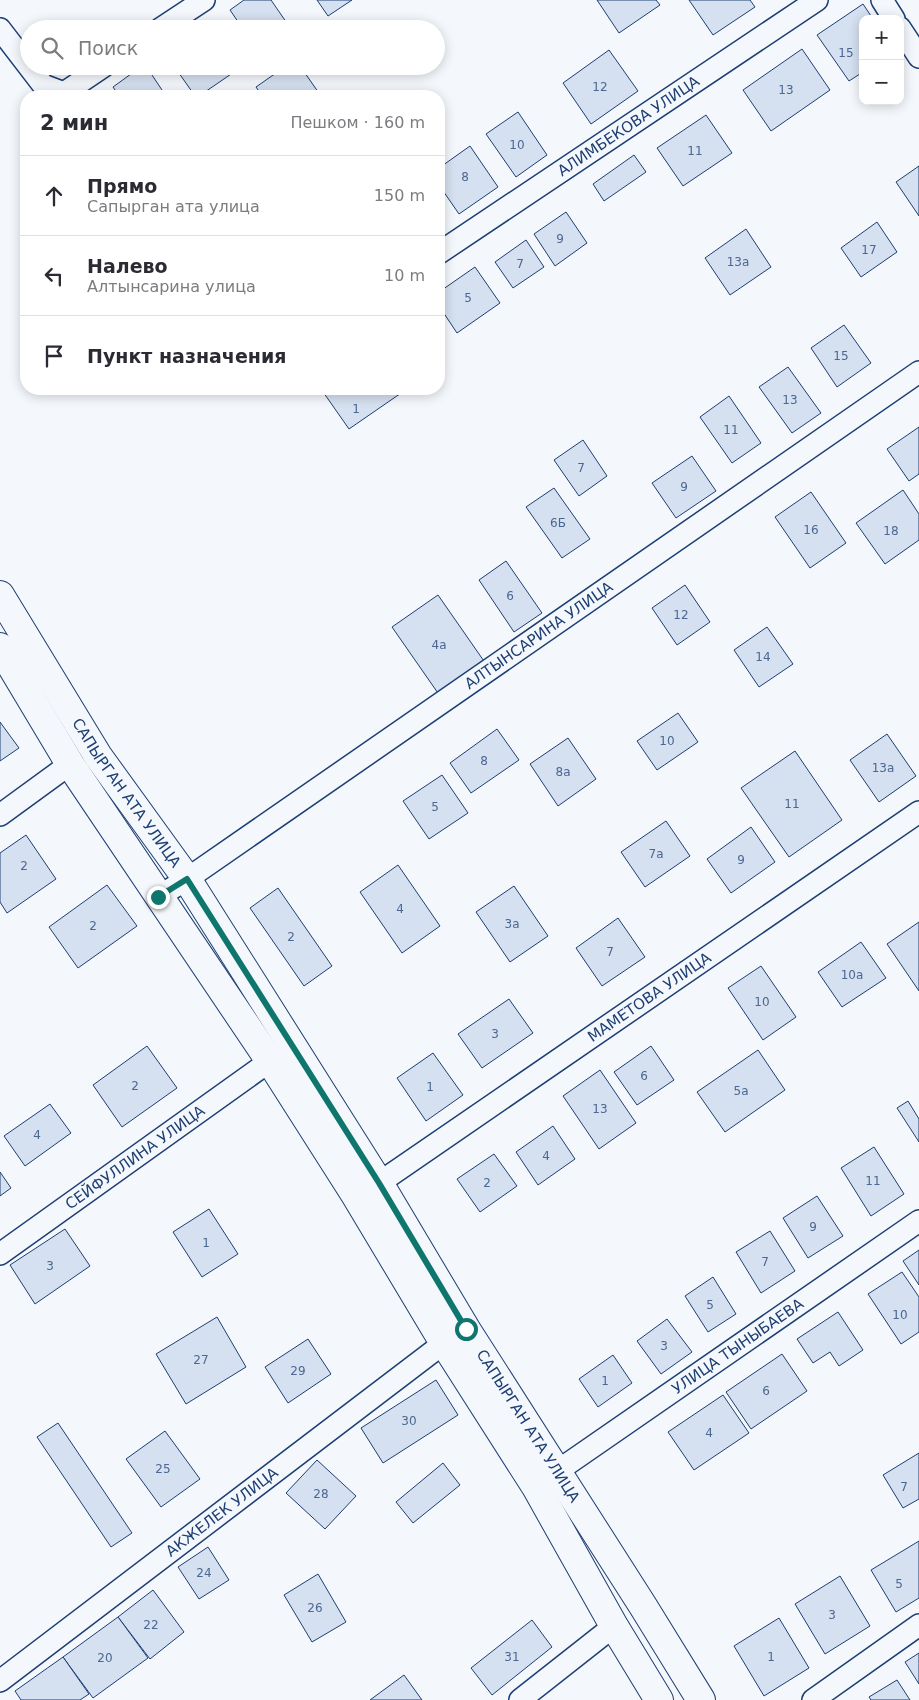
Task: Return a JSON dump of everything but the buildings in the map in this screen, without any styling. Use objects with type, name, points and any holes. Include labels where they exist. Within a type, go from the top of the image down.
[{"type":"main road","name":"САПЫРГАН АТА УЛИЦА","points":[[0,595],[98,756],[187,879],[379,1183],[466,1329],[701,1700]]},
{"type":"main road","name":"САПЫРГАН АТА УЛИЦА","points":[[0,648],[70,764],[270,1061],[356,1196],[444,1343],[536,1487],[614,1626],[659,1700]]},
{"type":"street","points":[[174,20],[204,0]]},
{"type":"street","name":"АЛИМБЕКОВА УЛИЦА","points":[[445,249],[817,0]]},
{"type":"street","points":[[882,0],[891,15]]},
{"type":"street","points":[[0,29],[20,55]]},
{"type":"street","points":[[904,34],[919,57]]},
{"type":"street","points":[[35,75],[43,85],[56,90]]},
{"type":"street","points":[[68,90],[91,75]]},
{"type":"street","name":"АЛТЫНСАРИНА УЛИЦА","points":[[158,897],[187,879],[919,372]]},
{"type":"street","points":[[0,815],[70,764]]},
{"type":"street","name":"МАМЕТОВА УЛИЦА","points":[[379,1183],[919,812]]},
{"type":"street","name":"СЕЙФУЛЛИНА УЛИЦА","points":[[0,1254],[270,1061]]},
{"type":"street","name":"УЛИЦА ТЫНЫБАЕВА","points":[[556,1472],[919,1221]]},
{"type":"street","name":"АКЖЕЛЕК УЛИЦА","points":[[0,1681],[444,1343]]},
{"type":"street","points":[[812,1700],[919,1625]]},
{"type":"street","points":[[520,1700],[614,1626]]},
{"type":"route","points":[[158,897],[187,879],[379,1183],[466,1329]]}]
